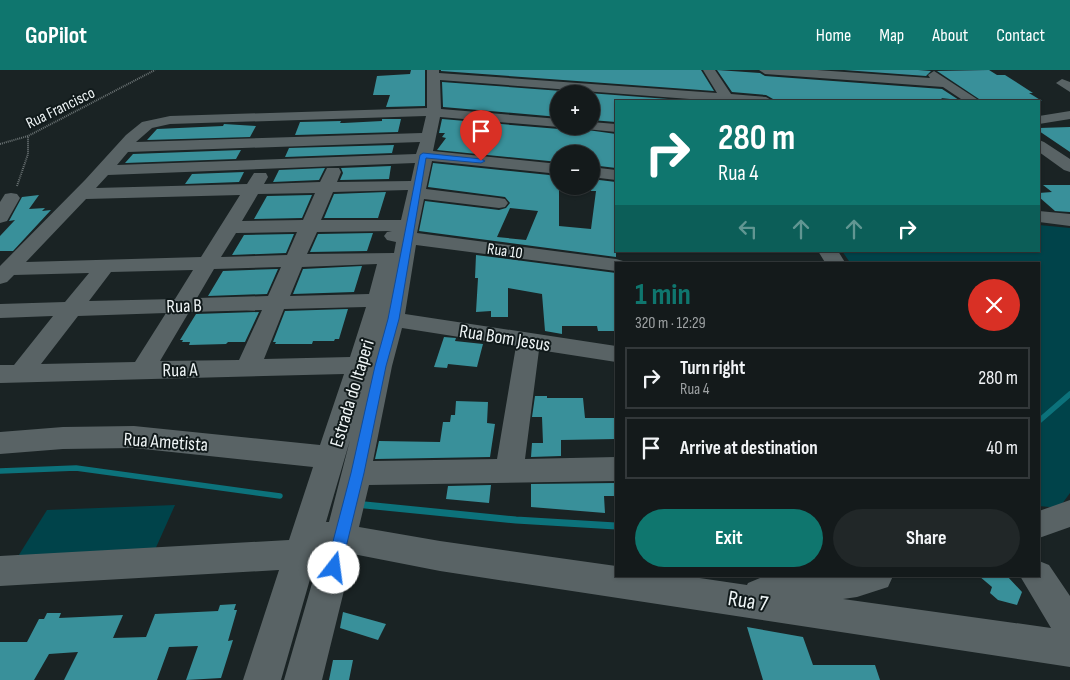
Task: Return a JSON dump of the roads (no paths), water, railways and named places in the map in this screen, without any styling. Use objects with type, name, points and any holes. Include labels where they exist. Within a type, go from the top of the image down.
[{"type":"street","points":[[709,70],[728,100]]},
{"type":"street","points":[[765,70],[946,83]]},
{"type":"street","points":[[929,71],[972,100]]},
{"type":"street","points":[[434,73],[728,100]]},
{"type":"street","name":"Estrada do Itaperi","points":[[262,680],[375,314],[388,258],[400,232],[431,110],[434,73]]},
{"type":"street","points":[[4,273],[103,170],[123,146],[142,128],[152,122],[431,110],[550,122]]},
{"type":"street","name":"Estrada do Itaperi","points":[[419,157],[420,137],[431,110]]},
{"type":"street","points":[[248,367],[338,161],[354,114]]},
{"type":"street","points":[[1040,120],[1070,115]]},
{"type":"street","points":[[144,369],[296,116]]},
{"type":"street","points":[[175,167],[214,119]]},
{"type":"street","points":[[600,127],[615,128]]},
{"type":"street","points":[[123,146],[420,137]]},
{"type":"street","points":[[1040,146],[1068,165]]},
{"type":"street","points":[[103,170],[419,157],[550,168]]},
{"type":"street","points":[[1040,161],[1068,165]]},
{"type":"street","points":[[174,191],[193,166]]},
{"type":"street","points":[[600,173],[615,175]]},
{"type":"street","points":[[80,194],[327,187],[412,189],[500,203]]},
{"type":"street","points":[[0,217],[11,198]]},
{"type":"street","points":[[1040,217],[1070,220]]},
{"type":"street","name":"Rua 10","points":[[230,227],[309,226],[400,232],[615,265]]},
{"type":"street","name":"Estrada do Itaperi","points":[[303,680],[358,473],[380,366],[394,319],[400,232]]},
{"type":"street","points":[[4,273],[105,266],[388,258]]},
{"type":"street","points":[[11,373],[72,309],[105,266]]},
{"type":"street","name":"Rua B","points":[[0,311],[368,300]]},
{"type":"street","name":"Rua Bom Jesus","points":[[394,319],[615,354]]},
{"type":"street","points":[[509,471],[529,340]]},
{"type":"street","name":"Rua A","points":[[11,373],[359,365]]},
{"type":"street","name":"Rua Ametista","points":[[0,443],[63,438],[134,437],[324,457],[332,455]]},
{"type":"street","points":[[358,473],[615,469]]},
{"type":"street","points":[[1040,525],[1070,513]]},
{"type":"street","name":"Rua 7","points":[[0,571],[341,538],[440,556],[735,598],[1070,649]]},
{"type":"street","points":[[735,598],[857,581],[872,577]]},
{"type":"street","points":[[1038,577],[1070,627]]},
{"type":"waterway","points":[[1040,420],[1070,394]]},
{"type":"waterway","points":[[0,471],[76,468],[280,496]]},
{"type":"waterway","points":[[365,505],[516,520],[615,526]]}]
